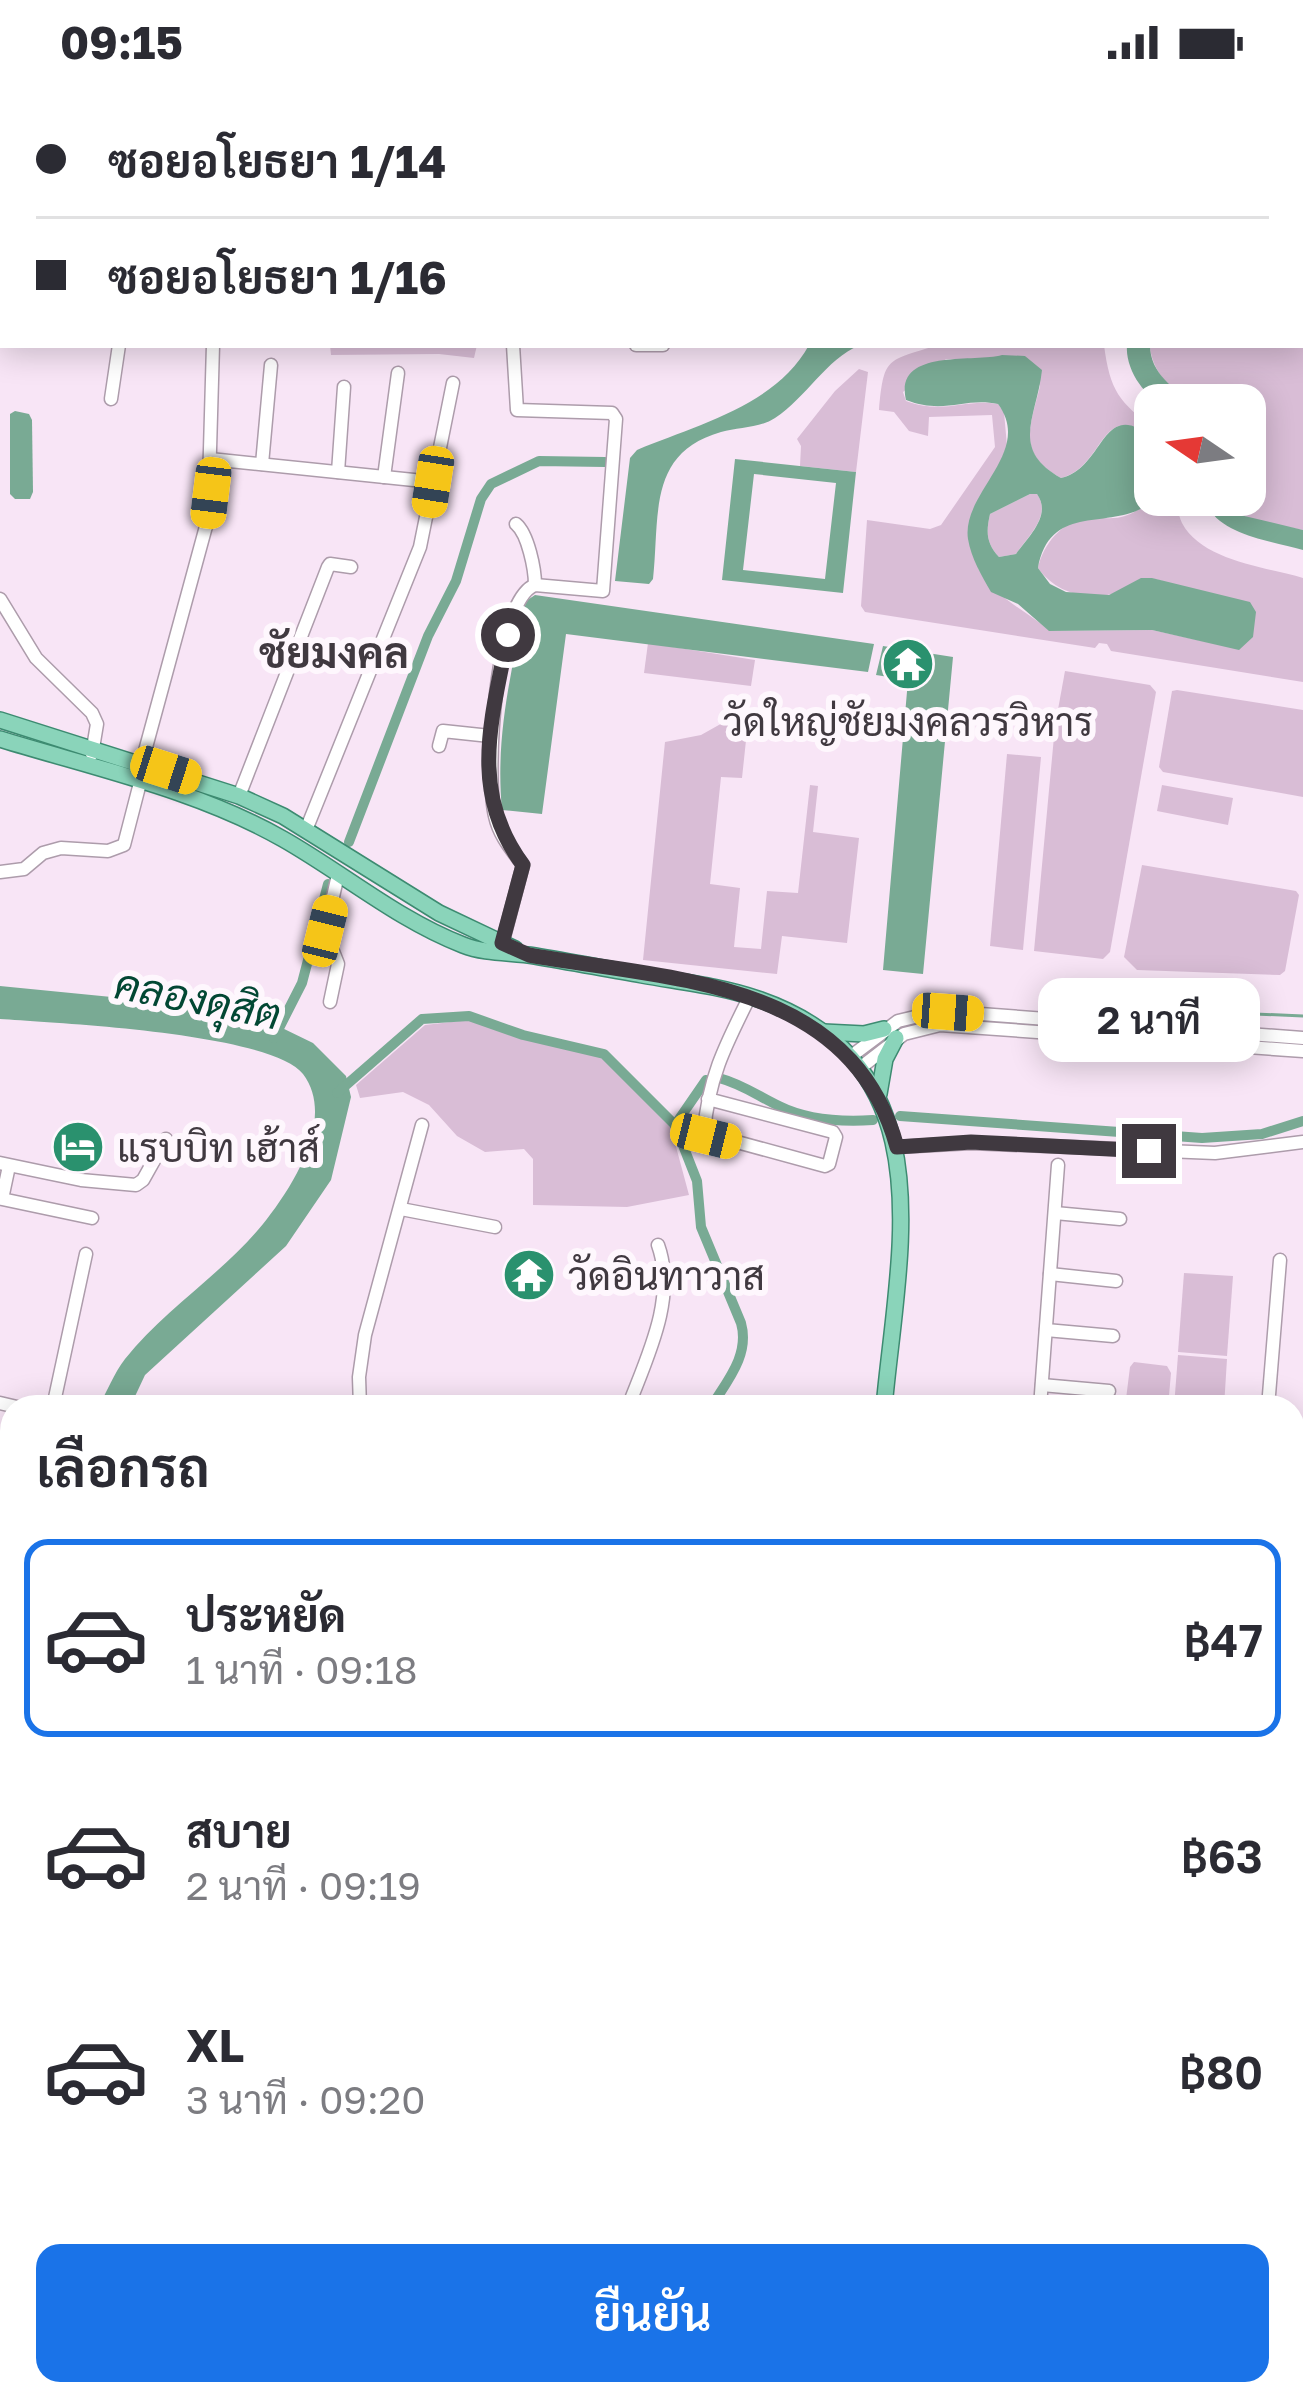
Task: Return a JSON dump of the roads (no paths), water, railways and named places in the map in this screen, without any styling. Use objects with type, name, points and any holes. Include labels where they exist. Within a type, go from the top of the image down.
[{"type":"main road","points":[[0,720],[94,746],[239,796],[306,830],[501,948],[750,996],[821,1032],[855,1063],[878,1094],[897,1147],[901,1207],[885,1395]]},
{"type":"main road","points":[[0,740],[236,816],[282,838],[443,936],[475,949],[501,948]]},
{"type":"main road","points":[[821,1032],[890,1034],[878,1094]]},
{"type":"street","points":[[111,399],[119,348]]},
{"type":"street","points":[[142,762],[203,541],[211,493],[213,348]]},
{"type":"street","points":[[501,948],[523,865],[496,822],[488,768],[516,599],[535,585],[603,591],[616,419],[612,413],[517,410],[513,348]]},
{"type":"street","points":[[262,464],[271,364]]},
{"type":"street","points":[[384,477],[398,373]]},
{"type":"street","points":[[306,830],[420,547],[453,382]]},
{"type":"street","points":[[338,472],[344,387]]},
{"type":"street","points":[[210,458],[433,482]]},
{"type":"street","points":[[516,524],[525,533],[535,585]]},
{"type":"street","points":[[239,796],[328,568],[331,564],[351,567]]},
{"type":"street","points":[[0,599],[36,658],[92,712],[97,724],[88,767]]},
{"type":"street","points":[[440,746],[443,731],[490,736]]},
{"type":"street","points":[[0,872],[24,869],[43,853],[61,848],[108,851],[124,845],[140,783]]},
{"type":"street","points":[[330,1002],[338,964],[325,931],[338,874]]},
{"type":"street","points":[[708,1099],[833,1132],[836,1137],[825,1166],[706,1136],[704,1130],[708,1099],[714,1070],[750,996]]},
{"type":"street","points":[[855,1063],[917,1014],[940,1011],[1303,1038]]},
{"type":"street","points":[[890,1034],[940,1025],[1303,1051]]},
{"type":"street","points":[[360,1395],[365,1335],[422,1125]]},
{"type":"street","points":[[92,1218],[2,1199],[4,1165],[136,1185],[166,1139]]},
{"type":"street","points":[[897,1147],[971,1142],[1215,1154],[1303,1142]]},
{"type":"street","points":[[1041,1395],[1058,1165]]},
{"type":"street","points":[[401,1209],[496,1227]]},
{"type":"street","points":[[1055,1213],[1120,1219]]},
{"type":"street","points":[[632,1395],[665,1289],[666,1266],[658,1246]]},
{"type":"street","points":[[56,1395],[86,1254]]},
{"type":"street","points":[[1269,1395],[1280,1260]]},
{"type":"street","points":[[1050,1274],[1116,1281]]},
{"type":"street","points":[[1046,1330],[1113,1336]]},
{"type":"street","points":[[1042,1385],[1109,1391]]},
{"type":"waterway","points":[[349,842],[428,636],[456,581],[481,499],[491,484],[539,461],[605,462]]},
{"type":"waterway","points":[[274,1038],[302,983],[328,884]]},
{"type":"waterway","points":[[1117,1008],[1303,1016]]},
{"type":"waterway","name":"คลองดุสิต","points":[[337,1093],[422,1019],[469,1016],[523,1035],[604,1054],[675,1125],[697,1181],[701,1227],[743,1335],[740,1357],[719,1395]]},
{"type":"waterway","name":"คลองดุสิต","points":[[719,1078],[801,1114],[873,1120]]},
{"type":"waterway","name":"คลองดุสิต","points":[[675,1125],[706,1080]]},
{"type":"waterway","name":"คลองดุสิต","points":[[900,1116],[1202,1138],[1262,1134],[1303,1121]]},
{"type":"place","name":"วัดใหญ่ชัยมงคลวรวิหาร","points":[[908,664]]},
{"type":"place","name":"แรบบิท เฮ้าส์","points":[[78,1147]]},
{"type":"place","name":"วัดอินทาวาส","points":[[529,1275]]},
{"type":"district","name":"ชัยมงคล","points":[[334,652]]}]
